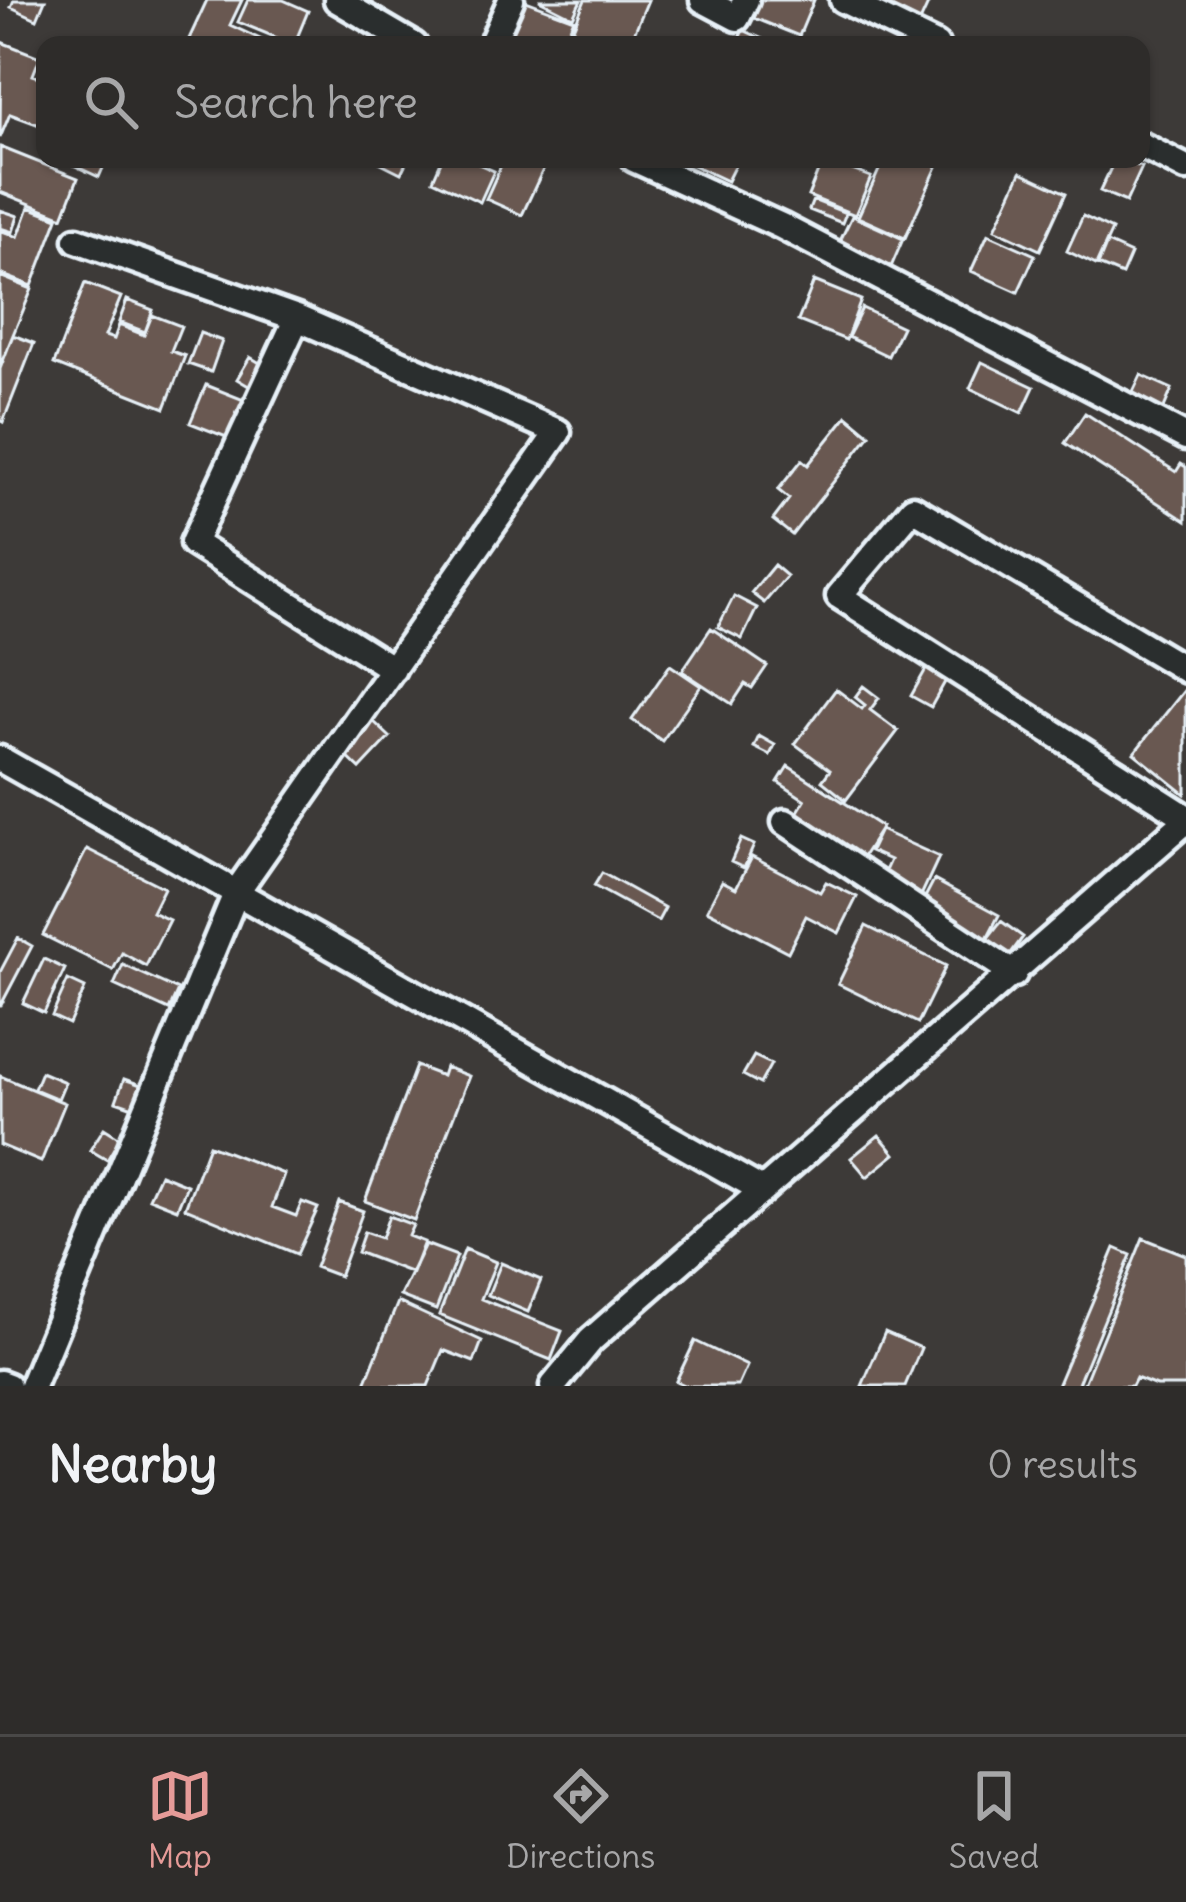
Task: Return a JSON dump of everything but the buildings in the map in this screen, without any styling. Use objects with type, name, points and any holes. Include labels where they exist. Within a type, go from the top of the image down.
[{"type":"street","points":[[337,0],[399,36]]},
{"type":"street","points":[[495,36],[511,0]]},
{"type":"street","points":[[704,0],[737,18],[746,0]]},
{"type":"street","points":[[843,0],[917,36]]},
{"type":"street","points":[[1150,150],[1186,168]]},
{"type":"street","points":[[654,168],[781,226],[1186,437]]},
{"type":"street","points":[[32,1386],[237,891],[559,432],[297,318],[77,240]]},
{"type":"street","points":[[297,318],[193,543],[393,669]]},
{"type":"street","points":[[554,1386],[591,1340],[1186,819],[839,596],[913,508],[1186,670]]},
{"type":"street","points":[[0,759],[762,1190]]},
{"type":"street","points":[[784,822],[1014,974]]}]
